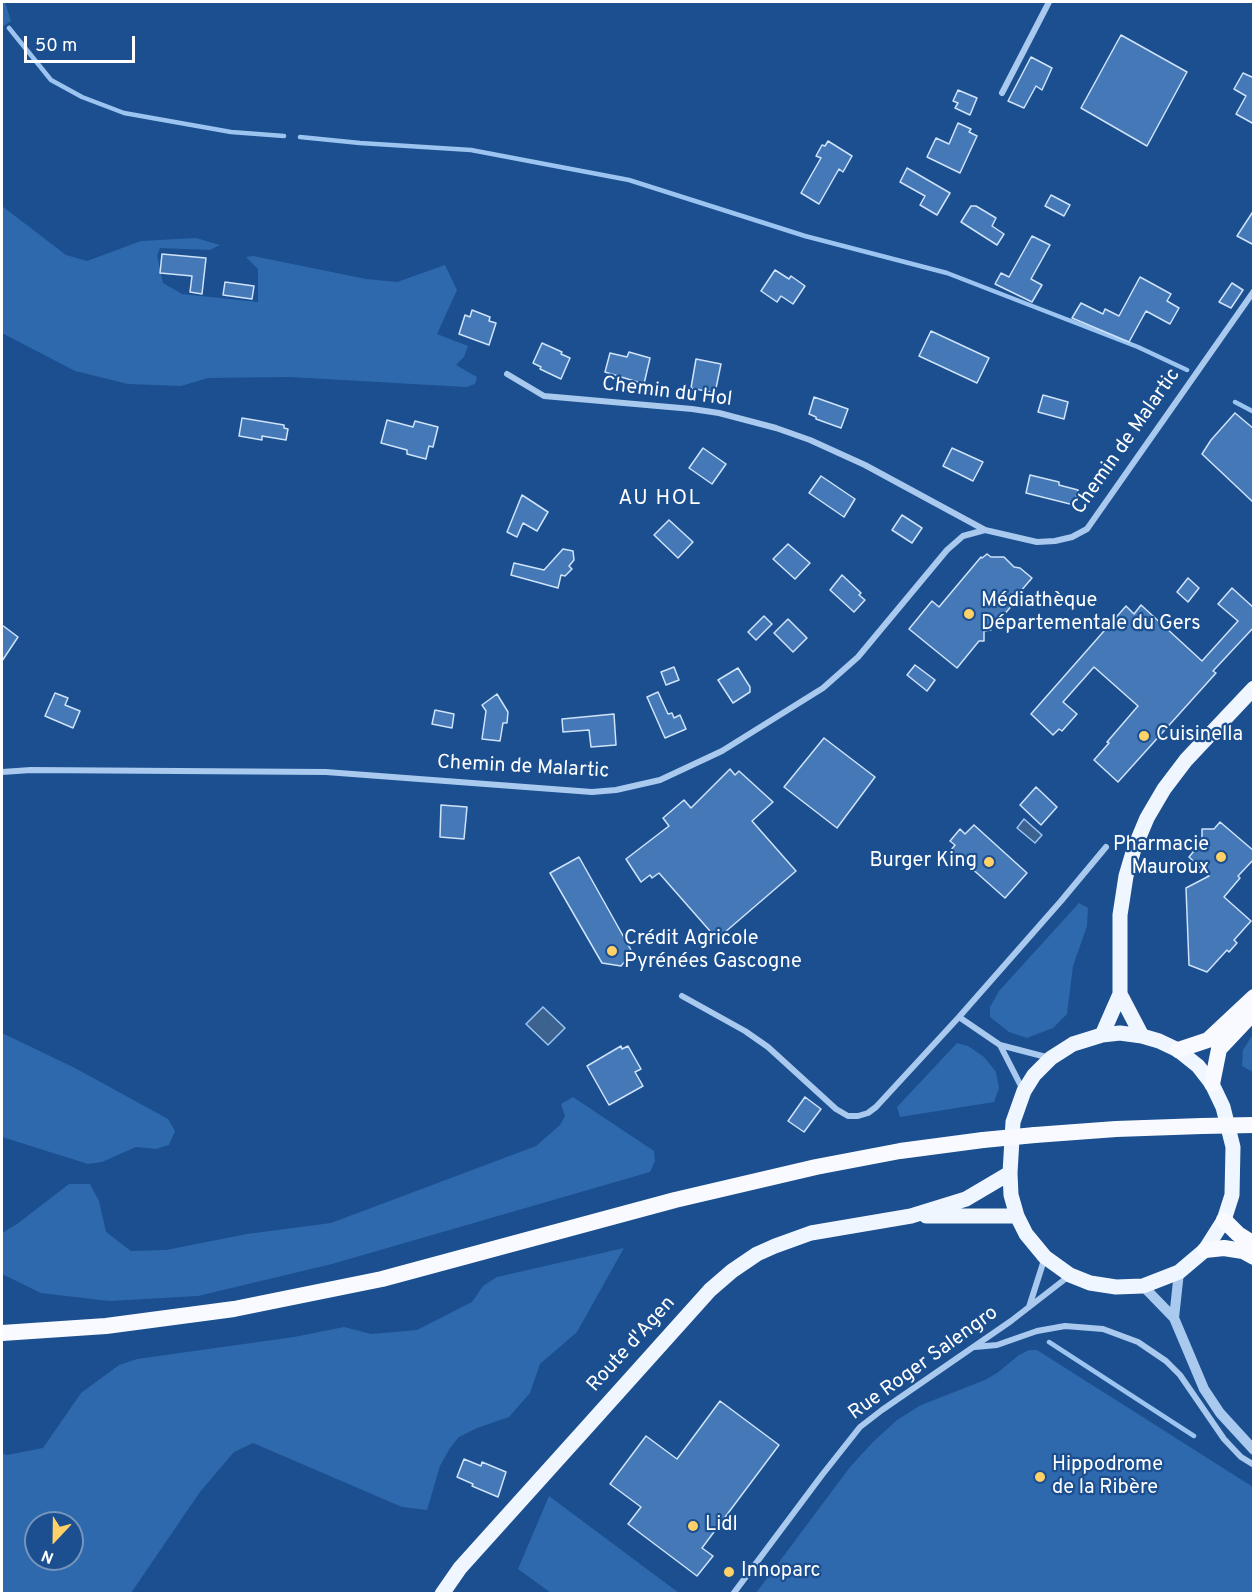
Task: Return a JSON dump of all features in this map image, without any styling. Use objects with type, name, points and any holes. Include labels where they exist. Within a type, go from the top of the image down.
[{"type":"highway","points":[[1178,1050],[1208,1040],[1254,997]]},
{"type":"highway","points":[[1212,1084],[1219,1049],[1254,1012]]},
{"type":"highway","points":[[2,1333],[106,1326],[234,1309],[382,1279],[675,1200],[816,1167],[900,1151],[983,1140],[1116,1129],[1253,1125]]},
{"type":"highway","points":[[1224,1220],[1238,1234],[1254,1244]]},
{"type":"highway","points":[[1205,1250],[1224,1248],[1243,1251],[1254,1257]]},
{"type":"main road","points":[[1101,1035],[1120,994],[1120,915],[1129,867],[1147,818],[1164,789],[1186,760],[1254,688]]},
{"type":"main road","points":[[1120,994],[1142,1036]]},
{"type":"main road","points":[[1120,1033],[1142,1036],[1178,1050],[1198,1066],[1212,1084],[1223,1107],[1233,1147],[1232,1195],[1224,1220],[1205,1250],[1179,1272],[1143,1286],[1116,1287],[1089,1283],[1070,1275],[1045,1257],[1026,1234],[1017,1216],[1011,1195],[1010,1173],[1013,1122],[1024,1091],[1034,1075],[1051,1058],[1073,1044],[1101,1035],[1120,1033]]},
{"type":"main road","name":"Route d'Agen","points":[[442,1593],[460,1568],[564,1452],[710,1290],[732,1271],[757,1254],[811,1233],[910,1216],[966,1199],[1010,1173]]},
{"type":"main road","name":"Route d'Agen","points":[[910,1216],[1017,1216]]},
{"type":"street","points":[[1002,93],[1049,2]]},
{"type":"street","name":"Chemin de Malartic","points":[[2,772],[43,770],[326,772],[592,792],[616,790],[660,780],[722,751],[824,688],[858,657],[947,550],[963,537],[985,530],[1037,542],[1072,537],[1087,529],[1254,291]]},
{"type":"street","name":"Chemin du Hol","points":[[507,374],[544,396],[692,409],[719,413],[776,428],[810,440],[865,465],[985,530]]},
{"type":"street","points":[[682,996],[745,1031],[768,1047],[836,1109],[848,1116],[868,1113],[959,1017],[1061,902],[1106,847]]},
{"type":"street","points":[[959,1017],[1000,1045],[1051,1058]]},
{"type":"street","points":[[1000,1045],[1024,1091]]},
{"type":"street","name":"Rue Roger Salengro","points":[[1029,1308],[1045,1257]]},
{"type":"street","points":[[1174,1318],[1179,1272]]},
{"type":"street","name":"Rue Roger Salengro","points":[[734,1593],[860,1427],[1029,1308],[1070,1275]]},
{"type":"street","points":[[1143,1286],[1174,1318],[1204,1389],[1220,1413],[1254,1450]]},
{"type":"street","points":[[974,1347],[997,1345],[1037,1331],[1065,1326],[1103,1329],[1128,1338],[1151,1350],[1180,1375],[1224,1440],[1241,1457],[1254,1465]]},
{"type":"shaded area","points":[[2,2],[5,2],[11,21],[2,27]]},
{"type":"shaded area","points":[[2,206],[66,255],[87,261],[141,241],[196,238],[220,245],[210,250],[160,248],[157,256],[163,283],[182,294],[258,302],[258,269],[246,257],[253,256],[366,279],[397,282],[445,265],[457,290],[437,334],[468,346],[464,357],[456,365],[477,377],[475,384],[466,387],[289,377],[208,378],[181,386],[128,384],[75,371],[2,333]]},
{"type":"shaded area","points":[[1024,819],[1042,835],[1035,843],[1017,828]]},
{"type":"shaded area","points":[[1079,903],[1088,908],[1087,926],[1073,966],[1067,1014],[1053,1028],[1027,1038],[1009,1032],[990,1017],[990,1007],[999,991]]},
{"type":"shaded area","points":[[543,1007],[565,1028],[548,1045],[526,1024]]},
{"type":"shaded area","points":[[2,1033],[75,1068],[168,1119],[175,1131],[169,1145],[156,1149],[136,1147],[102,1162],[88,1164],[2,1137]]},
{"type":"shaded area","points":[[1253,1034],[1253,1072],[1242,1066],[1243,1050]]},
{"type":"shaded area","points":[[957,1043],[968,1046],[984,1057],[996,1072],[999,1088],[994,1102],[900,1117],[897,1107]]},
{"type":"shaded area","points":[[573,1097],[654,1151],[655,1161],[650,1172],[332,1264],[198,1296],[109,1301],[41,1293],[2,1274],[2,1233],[69,1184],[90,1184],[99,1201],[106,1232],[131,1251],[166,1250],[247,1234],[331,1223],[536,1146],[560,1125],[565,1116],[561,1104]]},
{"type":"shaded area","points":[[624,1248],[577,1332],[540,1364],[530,1393],[509,1417],[459,1437],[450,1448],[440,1466],[427,1510],[402,1507],[253,1443],[234,1452],[200,1492],[131,1593],[2,1593],[2,1453],[7,1455],[43,1448],[81,1393],[119,1365],[137,1359],[294,1337],[344,1327],[371,1334],[417,1330],[472,1302],[483,1286],[497,1277]]},
{"type":"shaded area","name":"Hippodrome de la Ribère","points":[[1029,1350],[1037,1350],[1253,1487],[1253,1593],[756,1593],[850,1467],[897,1420],[921,1405],[985,1380]]},
{"type":"shaded area","points":[[549,1496],[679,1593],[551,1593],[518,1569]]},
{"type":"building","points":[[1121,35],[1187,72],[1147,146],[1081,108]]},
{"type":"building","points":[[1031,57],[1052,68],[1042,90],[1036,86],[1024,108],[1008,101]]},
{"type":"building","points":[[1243,73],[1254,78],[1254,124],[1236,114],[1246,96],[1234,89]]},
{"type":"building","points":[[958,90],[977,98],[970,115],[955,108],[958,103],[953,101]]},
{"type":"building","points":[[958,123],[971,129],[969,132],[977,136],[960,173],[927,157],[936,138],[949,144]]},
{"type":"building","points":[[828,141],[852,156],[843,172],[839,169],[819,204],[801,193],[821,158],[816,156],[822,145],[825,146]]},
{"type":"building","points":[[907,168],[950,193],[937,215],[920,205],[925,196],[900,182]]},
{"type":"building","points":[[1051,195],[1070,205],[1064,216],[1045,206]]},
{"type":"building","points":[[971,206],[976,206],[996,218],[992,226],[1004,234],[997,245],[961,222]]},
{"type":"building","points":[[1254,210],[1254,245],[1237,236]]},
{"type":"building","points":[[1032,236],[1050,245],[1031,279],[1042,285],[1032,302],[995,284],[1001,273],[1009,277]]},
{"type":"building","points":[[162,254],[206,258],[202,294],[190,292],[192,276],[160,273]]},
{"type":"building","points":[[775,270],[789,279],[791,276],[805,286],[793,304],[781,296],[777,302],[761,291]]},
{"type":"building","points":[[1140,277],[1171,294],[1167,301],[1179,308],[1170,324],[1146,311],[1129,342],[1072,318],[1081,303],[1103,314],[1105,309],[1119,316]]},
{"type":"building","points":[[225,282],[254,286],[252,299],[223,295]]},
{"type":"building","points":[[1232,283],[1243,290],[1231,308],[1219,302]]},
{"type":"building","points":[[472,310],[490,317],[489,321],[496,323],[489,345],[459,334],[465,315],[470,317]]},
{"type":"building","points":[[931,331],[989,358],[977,383],[919,356]]},
{"type":"building","points":[[542,343],[570,358],[561,379],[533,363]]},
{"type":"building","points":[[629,352],[650,358],[644,384],[605,372],[610,353],[627,357]]},
{"type":"building","points":[[696,359],[721,364],[715,393],[691,388]]},
{"type":"building","points":[[1043,395],[1068,402],[1064,419],[1038,412]]},
{"type":"building","points":[[814,397],[848,409],[841,428],[809,414]]},
{"type":"building","points":[[1235,413],[1254,429],[1254,503],[1202,454]]},
{"type":"building","points":[[242,418],[284,425],[284,428],[288,429],[286,440],[262,436],[262,440],[239,436]]},
{"type":"building","points":[[387,420],[413,427],[415,421],[438,427],[433,447],[429,446],[426,459],[407,454],[407,450],[381,443]]},
{"type":"building","points":[[703,448],[726,464],[712,484],[689,468]]},
{"type":"building","points":[[952,448],[983,462],[973,481],[943,466]]},
{"type":"building","points":[[1030,475],[1059,482],[1059,485],[1078,490],[1074,505],[1026,493]]},
{"type":"building","points":[[821,476],[855,499],[844,517],[809,493]]},
{"type":"building","points":[[522,495],[548,512],[537,531],[523,523],[517,537],[507,532]]},
{"type":"building","points":[[902,515],[922,528],[912,543],[892,530]]},
{"type":"building","points":[[669,520],[693,542],[678,558],[654,535]]},
{"type":"building","points":[[788,544],[810,563],[795,579],[773,559]]},
{"type":"building","points":[[563,549],[573,551],[574,560],[569,566],[572,569],[565,576],[561,575],[558,588],[511,575],[514,563],[544,570]]},
{"type":"building","points":[[987,554],[991,557],[1004,557],[1014,567],[1020,568],[1032,578],[1020,592],[1022,594],[1001,618],[995,619],[996,625],[990,625],[991,630],[984,631],[984,641],[979,641],[957,668],[909,629],[932,601],[939,607],[981,557]]},
{"type":"building","points":[[842,575],[865,600],[854,612],[830,590]]},
{"type":"building","points":[[1188,578],[1199,588],[1188,602],[1177,592]]},
{"type":"building","points":[[1232,588],[1254,608],[1254,627],[1118,782],[1094,760],[1138,706],[1094,667],[1063,702],[1077,714],[1062,731],[1059,729],[1053,735],[1031,714],[1126,606],[1134,614],[1141,605],[1202,661],[1238,621],[1218,604]]},
{"type":"building","points":[[764,616],[772,624],[756,640],[748,632]]},
{"type":"building","points":[[788,619],[807,638],[793,652],[774,633]]},
{"type":"building","points":[[2,625],[18,637],[2,661]]},
{"type":"building","points":[[915,665],[935,680],[927,691],[907,675]]},
{"type":"building","points":[[674,667],[679,680],[666,685],[661,672]]},
{"type":"building","points":[[738,668],[750,687],[750,692],[733,703],[718,680]]},
{"type":"building","points":[[658,692],[668,714],[672,713],[674,718],[680,715],[686,729],[665,738],[647,697]]},
{"type":"building","points":[[55,693],[68,698],[65,705],[80,711],[73,728],[45,716]]},
{"type":"building","points":[[497,694],[508,712],[507,723],[503,723],[500,741],[482,739],[486,711],[482,705]]},
{"type":"building","points":[[435,710],[454,714],[452,728],[432,724]]},
{"type":"building","points":[[614,714],[616,745],[591,747],[589,730],[563,732],[562,719]]},
{"type":"building","points":[[824,738],[875,777],[837,828],[784,787]]},
{"type":"building","points":[[730,769],[735,775],[739,771],[773,802],[752,821],[796,871],[717,939],[659,873],[652,878],[650,875],[641,882],[626,859],[669,826],[663,818],[684,800],[691,808]]},
{"type":"building","points":[[1036,787],[1057,807],[1041,825],[1020,805]]},
{"type":"building","points":[[441,805],[467,807],[464,839],[440,837]]},
{"type":"building","points":[[1220,822],[1254,851],[1254,859],[1238,876],[1240,878],[1224,897],[1251,921],[1234,940],[1237,943],[1229,952],[1227,950],[1207,972],[1189,965],[1186,888],[1209,876],[1189,857],[1202,841],[1202,829],[1214,829]]},
{"type":"building","name":"Burger King","points":[[974,825],[1027,873],[1005,898],[951,850],[955,845],[950,841],[960,829],[965,834]]},
{"type":"building","points":[[579,857],[631,950],[627,952],[626,960],[621,966],[602,963],[550,873]]},
{"type":"building","points":[[621,1046],[622,1049],[628,1046],[641,1069],[635,1072],[643,1086],[609,1105],[587,1066]]},
{"type":"building","points":[[805,1097],[821,1109],[804,1132],[788,1121]]},
{"type":"building","points":[[720,1401],[779,1445],[702,1548],[713,1556],[697,1576],[628,1524],[641,1507],[610,1484],[646,1436],[677,1459]]},
{"type":"building","points":[[464,1459],[481,1466],[482,1462],[506,1472],[498,1497],[457,1477]]},
{"type":"waterway","points":[[9,28],[51,80],[82,97],[124,113],[231,132],[284,136]]},
{"type":"waterway","points":[[300,137],[471,150],[629,180],[805,236],[947,273],[1138,347],[1187,370]]},
{"type":"waterway","points":[[1235,402],[1254,412]]},
{"type":"waterway","points":[[1049,1342],[1194,1436]]},
{"type":"place","name":"Médiathèque Départementale du Gers","points":[[969,614]]},
{"type":"place","name":"Cuisinella","points":[[1144,736]]},
{"type":"place","name":"Pharmacie Mauroux","points":[[1221,857]]},
{"type":"place","name":"Burger King","points":[[989,862]]},
{"type":"place","name":"Crédit Agricole Pyrénées Gascogne","points":[[612,951]]},
{"type":"place","name":"Hippodrome de la Ribère","points":[[1040,1477]]},
{"type":"place","name":"Lidl","points":[[693,1526]]},
{"type":"place","name":"Innoparc","points":[[729,1572]]},
{"type":"district","name":"AU HOL","points":[[660,500]]}]
